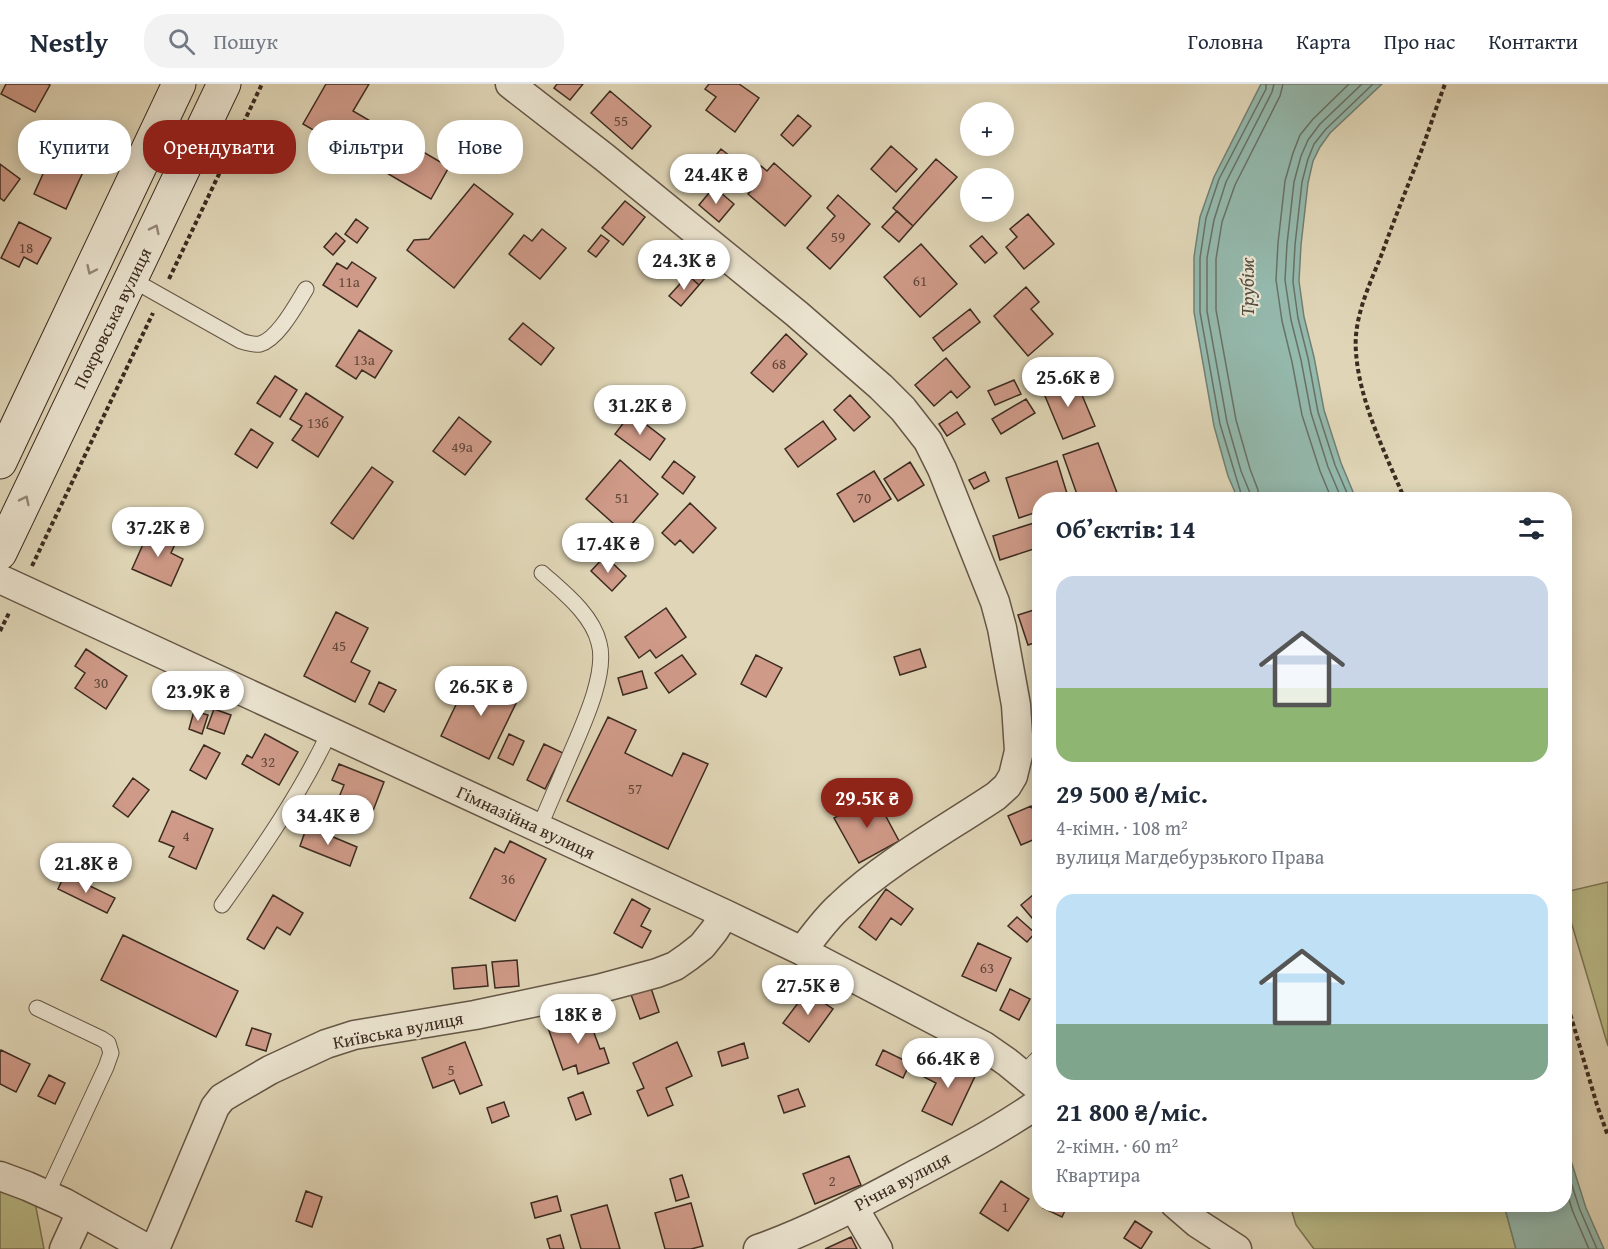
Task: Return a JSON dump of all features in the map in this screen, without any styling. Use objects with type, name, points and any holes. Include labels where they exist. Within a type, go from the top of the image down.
[{"type":"main road","points":[[0,462],[179,84]]},
{"type":"main road","name":"Покровська вулиця","points":[[0,553],[224,84]]},
{"type":"street","points":[[510,84],[604,157],[797,314],[903,409],[928,441],[942,469],[995,602],[1016,705],[1019,751],[1007,786],[996,796],[853,894],[838,907],[802,951]]},
{"type":"street","name":"Гімназійна вулиця","points":[[10,584],[802,951],[1032,1072]]},
{"type":"street","name":"Київська вулиця","points":[[154,1249],[215,1107],[222,1098],[232,1092],[270,1070],[326,1044],[354,1035],[475,1015],[598,989],[657,973],[675,966],[702,946],[724,914]]},
{"type":"street","name":"Річна вулиця","points":[[758,1249],[787,1239],[854,1208],[992,1133],[1032,1107]]},
{"type":"street","points":[[0,1176],[47,1194],[148,1249]]},
{"type":"street","points":[[854,1208],[878,1249]]},
{"type":"street","points":[[64,1249],[81,1212]]},
{"type":"street","points":[[1185,1212],[1197,1223],[1237,1249]]},
{"type":"lane","points":[[131,279],[252,345],[262,344],[278,331],[306,290]]},
{"type":"lane","points":[[539,828],[591,702],[598,678],[601,654],[596,633],[586,618],[542,573]]},
{"type":"lane","points":[[222,905],[271,836],[314,765],[330,731]]},
{"type":"lane","points":[[37,1008],[102,1039],[108,1043],[111,1053],[47,1194]]},
{"type":"path","points":[[0,631],[10,584],[161,296],[262,84]]},
{"type":"path","points":[[1402,492],[1380,440],[1360,382],[1355,350],[1356,330],[1371,280],[1445,84]]},
{"type":"path","points":[[1572,1021],[1596,1105],[1608,1136]]},
{"type":"green space","points":[[1608,882],[1608,1046],[1572,925],[1572,890]]},
{"type":"green space","points":[[0,1186],[34,1197],[44,1249],[0,1249]]},
{"type":"green space","points":[[1292,1212],[1506,1212],[1516,1249],[1314,1249],[1296,1225]]},
{"type":"water","name":"Трубіж","points":[[1261,84],[1382,84],[1330,133],[1320,147],[1313,161],[1308,183],[1301,245],[1299,281],[1304,317],[1324,410],[1353,492],[1235,492],[1214,426],[1194,312],[1194,257],[1200,217],[1214,177]]},
{"type":"water","points":[[1572,1164],[1586,1208],[1604,1249],[1516,1249],[1506,1212],[1572,1212]]},
{"type":"building","points":[[6,84],[50,85],[35,112],[1,94]]},
{"type":"building","points":[[326,84],[369,84],[353,111],[368,120],[308,120],[308,127],[303,124]]},
{"type":"building","points":[[557,84],[583,84],[570,100],[554,88]]},
{"type":"building","points":[[709,84],[739,84],[759,98],[735,132],[706,110],[716,97],[705,89]]},
{"type":"building","points":[[610,91],[651,126],[632,149],[591,113]]},
{"type":"building","points":[[798,115],[811,126],[793,146],[781,135]]},
{"type":"building","points":[[891,146],[917,169],[896,192],[871,169]]},
{"type":"building","points":[[721,149],[735,160],[717,181],[704,170]]},
{"type":"building","points":[[425,153],[437,160],[437,174],[445,174],[431,199],[388,174],[425,174]]},
{"type":"building","points":[[936,159],[957,177],[913,226],[893,208]]},
{"type":"building","points":[[774,163],[811,196],[785,226],[748,194],[757,184],[751,178],[761,166],[767,171]]},
{"type":"building","points":[[0,164],[20,179],[4,201],[0,198]]},
{"type":"building","points":[[43,174],[82,174],[66,209],[34,194]]},
{"type":"building","points":[[474,184],[513,214],[454,288],[407,250],[414,240],[429,239]]},
{"type":"building","points":[[714,187],[734,204],[719,222],[699,205]]},
{"type":"building","points":[[838,195],[870,224],[830,269],[807,248],[835,216],[827,208]]},
{"type":"building","points":[[625,201],[645,217],[623,245],[602,228]]},
{"type":"building","points":[[897,211],[913,226],[899,242],[882,227]]},
{"type":"building","points":[[1028,214],[1054,244],[1024,269],[1006,247],[1017,237],[1010,229]]},
{"type":"building","points":[[356,219],[368,228],[357,243],[345,234]]},
{"type":"building","points":[[19,222],[51,238],[37,264],[24,257],[19,267],[1,258]]},
{"type":"building","points":[[542,229],[566,248],[540,279],[509,254],[524,235],[532,241]]},
{"type":"building","points":[[336,233],[345,241],[333,255],[324,247]]},
{"type":"building","points":[[601,235],[609,241],[596,257],[588,251]]},
{"type":"building","points":[[982,236],[997,253],[985,263],[970,246]]},
{"type":"building","points":[[921,244],[957,284],[920,317],[884,277]]},
{"type":"building","points":[[708,252],[720,261],[699,285],[688,275]]},
{"type":"building","points":[[352,262],[376,278],[357,307],[323,285],[337,263],[347,269]]},
{"type":"building","points":[[688,275],[699,285],[681,306],[669,296]]},
{"type":"building","points":[[1026,287],[1039,302],[1031,309],[1053,334],[1028,356],[994,316]]},
{"type":"building","points":[[970,309],[980,322],[943,351],[933,338]]},
{"type":"building","points":[[523,323],[554,348],[541,365],[509,339]]},
{"type":"building","points":[[359,330],[392,351],[375,378],[362,370],[356,379],[336,366]]},
{"type":"building","points":[[786,334],[807,354],[773,392],[751,373]]},
{"type":"building","points":[[946,358],[970,387],[957,398],[951,391],[934,406],[915,385]]},
{"type":"building","points":[[275,376],[297,390],[280,417],[257,403]]},
{"type":"building","points":[[1074,376],[1095,426],[1063,439],[1042,389]]},
{"type":"building","points":[[1014,380],[1021,394],[995,405],[988,391]]},
{"type":"building","points":[[306,393],[343,417],[318,457],[292,440],[302,426],[290,419]]},
{"type":"building","points":[[850,395],[870,417],[854,431],[834,410]]},
{"type":"building","points":[[1026,399],[1035,413],[1001,434],[992,419]]},
{"type":"building","points":[[957,412],[965,424],[947,436],[939,424]]},
{"type":"building","points":[[631,413],[665,439],[650,460],[615,434]]},
{"type":"building","points":[[459,417],[491,442],[465,475],[433,451]]},
{"type":"building","points":[[823,421],[836,439],[798,467],[785,449]]},
{"type":"building","points":[[251,429],[273,443],[257,468],[235,454]]},
{"type":"building","points":[[1098,443],[1117,492],[1076,492],[1063,455]]},
{"type":"building","points":[[620,460],[658,494],[624,533],[586,499]]},
{"type":"building","points":[[674,461],[695,477],[683,494],[662,477]]},
{"type":"building","points":[[1057,461],[1067,492],[1032,492],[1032,514],[1019,518],[1006,478]]},
{"type":"building","points":[[910,462],[924,485],[898,501],[884,479]]},
{"type":"building","points":[[372,467],[393,482],[353,539],[331,523]]},
{"type":"building","points":[[874,471],[891,499],[854,522],[837,494]]},
{"type":"building","points":[[985,472],[989,481],[974,489],[969,480]]},
{"type":"building","points":[[690,503],[716,528],[693,553],[680,540],[675,545],[662,533]]},
{"type":"building","points":[[1032,524],[1032,550],[1000,560],[993,536]]},
{"type":"building","points":[[145,528],[176,542],[171,553],[183,559],[171,586],[132,569],[144,542],[140,540]]},
{"type":"building","points":[[605,556],[626,576],[612,591],[591,571]]},
{"type":"building","points":[[666,608],[686,637],[656,658],[650,650],[639,658],[625,637]]},
{"type":"building","points":[[1032,611],[1032,644],[1028,645],[1018,615]]},
{"type":"building","points":[[336,612],[368,628],[351,662],[370,671],[355,702],[304,676]]},
{"type":"building","points":[[86,649],[127,676],[106,709],[75,688],[85,673],[75,666]]},
{"type":"building","points":[[920,649],[926,667],[900,675],[894,657]]},
{"type":"building","points":[[682,655],[696,674],[669,693],[655,673]]},
{"type":"building","points":[[756,655],[782,668],[766,697],[741,684]]},
{"type":"building","points":[[642,671],[647,688],[623,695],[618,678]]},
{"type":"building","points":[[486,676],[521,693],[489,759],[441,736],[465,686],[479,693]]},
{"type":"building","points":[[379,682],[396,690],[384,712],[369,704]]},
{"type":"building","points":[[214,709],[231,715],[224,734],[207,728]]},
{"type":"building","points":[[194,711],[208,715],[202,734],[189,729]]},
{"type":"building","points":[[608,717],[636,730],[625,753],[672,776],[683,753],[708,764],[668,849],[567,801]]},
{"type":"building","points":[[265,734],[298,752],[279,785],[242,764],[247,755],[252,758]]},
{"type":"building","points":[[509,734],[524,741],[513,765],[498,758]]},
{"type":"building","points":[[544,744],[563,753],[545,789],[527,780]]},
{"type":"building","points":[[204,745],[220,753],[206,779],[190,770]]},
{"type":"building","points":[[339,764],[384,782],[371,816],[337,802],[344,785],[332,780]]},
{"type":"building","points":[[133,778],[149,790],[128,817],[113,806]]},
{"type":"building","points":[[875,796],[899,841],[859,863],[834,818]]},
{"type":"building","points":[[1031,806],[1032,840],[1021,845],[1008,816]]},
{"type":"building","points":[[172,811],[213,829],[196,869],[169,857],[174,847],[159,841]]},
{"type":"building","points":[[307,826],[357,847],[350,866],[300,846]]},
{"type":"building","points":[[510,841],[546,859],[515,921],[470,898],[495,848],[504,853]]},
{"type":"building","points":[[65,874],[115,898],[107,913],[58,889]]},
{"type":"building","points":[[886,889],[913,909],[901,925],[891,918],[876,940],[859,927]]},
{"type":"building","points":[[273,895],[303,913],[290,935],[277,927],[264,949],[247,939]]},
{"type":"building","points":[[1032,896],[1032,918],[1021,905]]},
{"type":"building","points":[[632,899],[650,909],[641,926],[651,931],[642,948],[614,933]]},
{"type":"building","points":[[1017,917],[1032,930],[1032,936],[1027,942],[1008,926]]},
{"type":"building","points":[[123,935],[238,991],[216,1037],[101,980]]},
{"type":"building","points":[[978,943],[1011,958],[996,991],[962,976]]},
{"type":"building","points":[[517,960],[519,986],[495,988],[492,962]]},
{"type":"building","points":[[486,965],[488,986],[454,989],[452,968]]},
{"type":"building","points":[[650,985],[659,1012],[640,1019],[630,992]]},
{"type":"building","points":[[1010,989],[1030,999],[1019,1020],[1000,1010]]},
{"type":"building","points":[[807,991],[833,1009],[809,1042],[783,1023]]},
{"type":"building","points":[[587,1014],[600,1049],[604,1048],[609,1063],[578,1074],[576,1065],[563,1070],[548,1028]]},
{"type":"building","points":[[252,1028],[271,1034],[266,1051],[246,1045]]},
{"type":"building","points":[[465,1042],[482,1085],[460,1094],[454,1080],[433,1088],[422,1058]]},
{"type":"building","points":[[677,1042],[692,1076],[666,1088],[673,1105],[648,1116],[637,1091],[644,1088],[633,1063]]},
{"type":"building","points":[[744,1043],[748,1058],[722,1066],[718,1052]]},
{"type":"building","points":[[1,1050],[30,1064],[16,1092],[0,1084]]},
{"type":"building","points":[[883,1050],[910,1063],[903,1078],[876,1065]]},
{"type":"building","points":[[948,1058],[977,1072],[952,1125],[922,1111],[936,1083],[922,1076],[926,1067],[931,1069],[936,1061],[945,1065]]},
{"type":"building","points":[[49,1075],[65,1083],[55,1104],[38,1096]]},
{"type":"building","points":[[798,1089],[805,1106],[784,1113],[778,1096]]},
{"type":"building","points":[[583,1092],[591,1114],[576,1120],[568,1098]]},
{"type":"building","points":[[504,1102],[509,1116],[492,1123],[487,1108]]},
{"type":"building","points":[[849,1156],[861,1185],[815,1204],[803,1174]]},
{"type":"building","points":[[682,1175],[689,1197],[676,1201],[670,1179]]},
{"type":"building","points":[[1001,1181],[1029,1199],[1008,1231],[980,1213]]},
{"type":"building","points":[[306,1191],[322,1197],[312,1227],[296,1221]]},
{"type":"building","points":[[557,1196],[561,1211],[535,1218],[531,1203]]},
{"type":"building","points":[[691,1203],[703,1246],[691,1249],[665,1249],[655,1213]]},
{"type":"building","points":[[607,1205],[620,1249],[581,1249],[571,1215]]},
{"type":"building","points":[[1051,1212],[1064,1212],[1062,1217]]},
{"type":"building","points":[[1135,1221],[1152,1232],[1141,1249],[1124,1238]]},
{"type":"building","points":[[560,1235],[564,1249],[550,1249],[547,1239]]},
{"type":"building","points":[[851,1237],[857,1249],[825,1249]]}]
